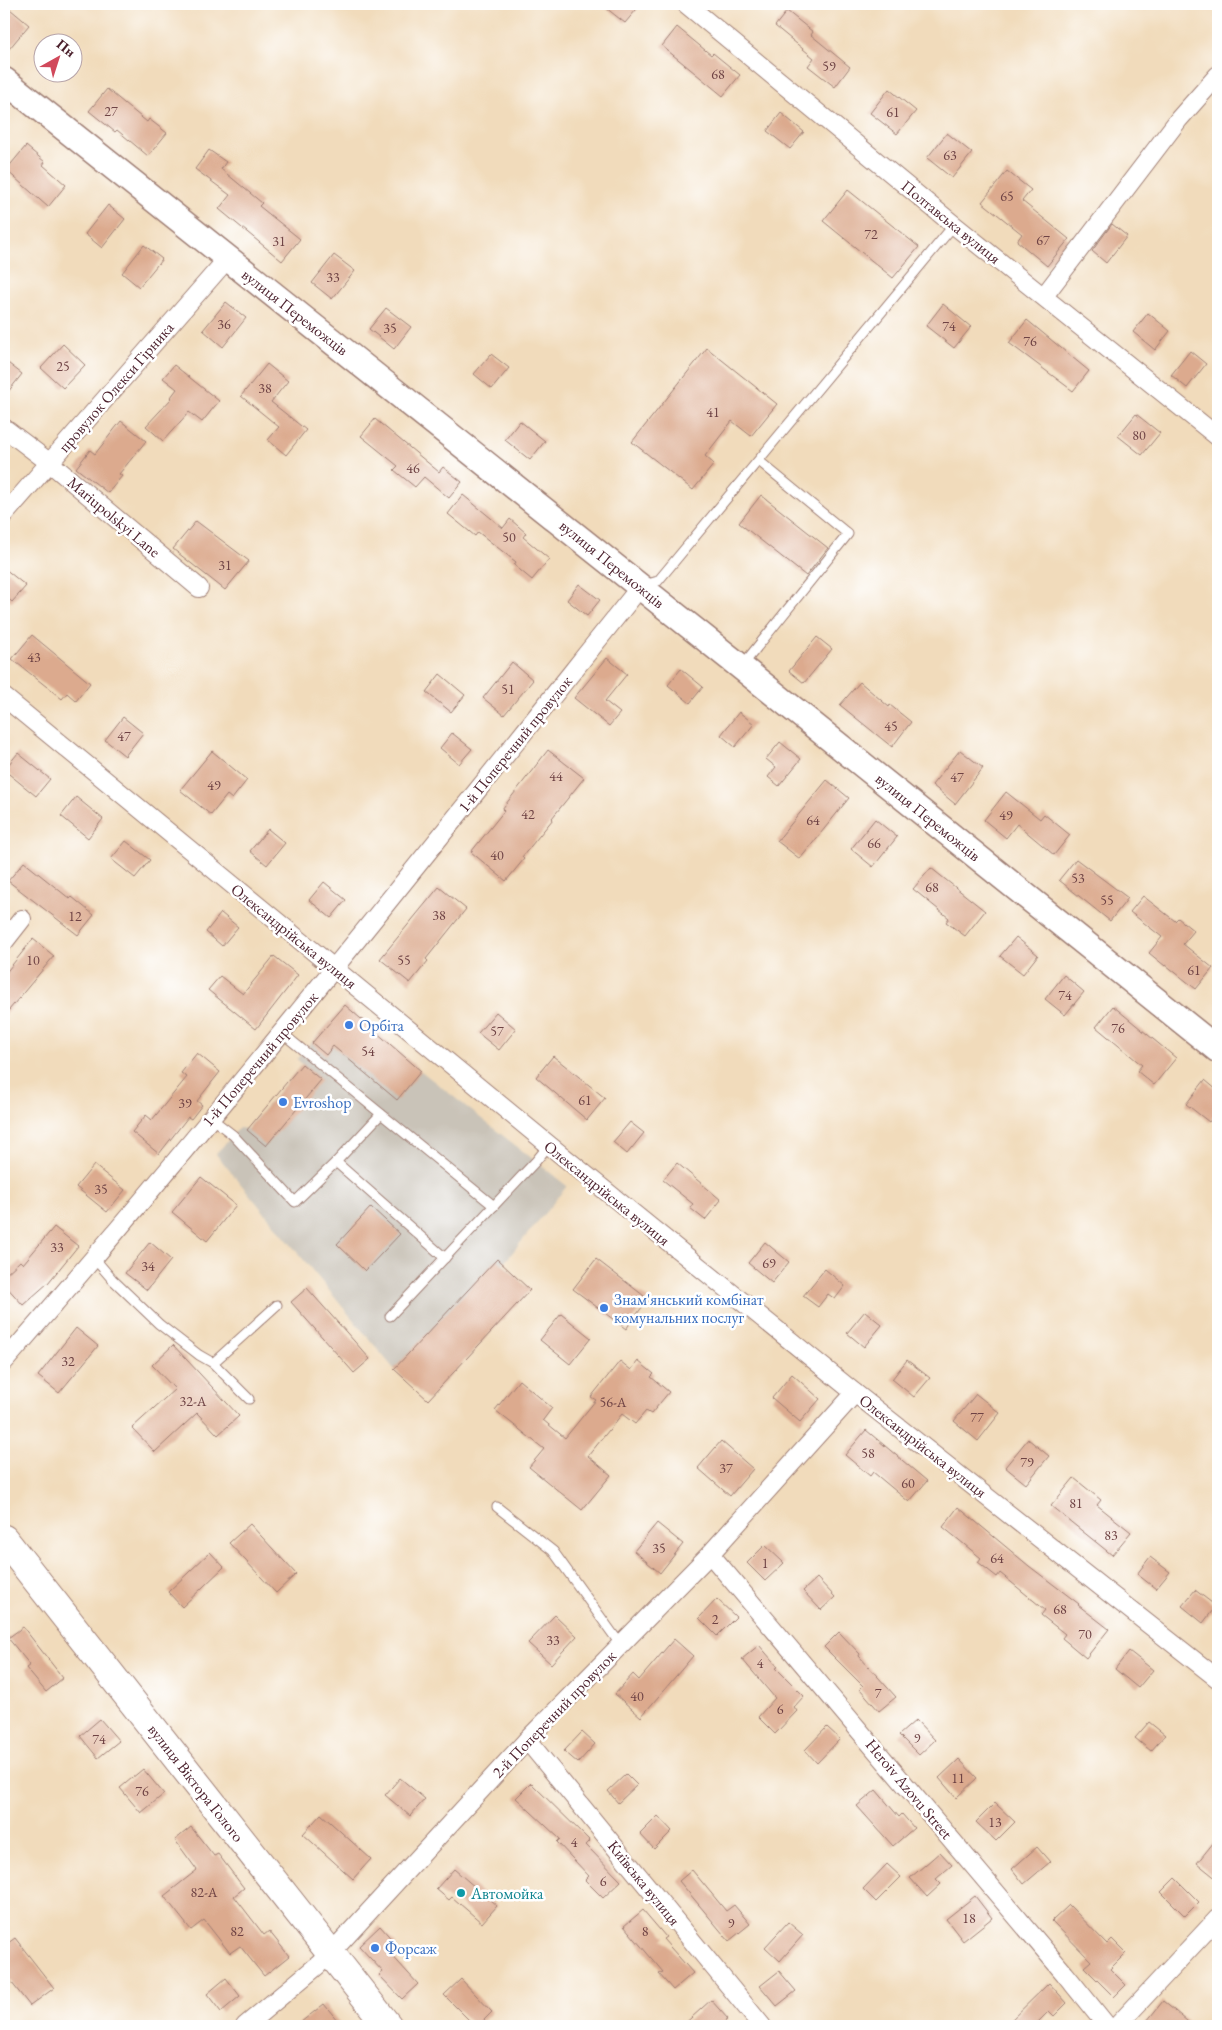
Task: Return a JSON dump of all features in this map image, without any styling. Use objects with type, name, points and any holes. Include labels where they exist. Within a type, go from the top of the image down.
[{"type":"main road","name":"вулиця Віктора Голого","points":[[4,1539],[388,2026]]},
{"type":"street","name":"Полтавська вулиця","points":[[686,4],[954,225],[1218,437]]},
{"type":"street","points":[[1044,296],[1179,120],[1218,75]]},
{"type":"street","name":"вулиця Переможців","points":[[4,80],[641,586],[1218,1050]]},
{"type":"street","name":"провулок Олекси Гірника","points":[[4,515],[228,258]]},
{"type":"street","name":"Mariupolskyi Lane","points":[[4,428],[50,463],[199,588]]},
{"type":"street","name":"1-й Поперечний провулок","points":[[4,1362],[94,1258],[335,969],[641,586]]},
{"type":"street","name":"Олександрійська вулиця","points":[[4,697],[549,1146],[855,1393],[1218,1679]]},
{"type":"street","points":[[4,942],[22,919]]},
{"type":"street","name":"2-й Поперечний провулок","points":[[245,2026],[330,1954],[527,1740],[710,1554],[855,1393]]},
{"type":"street","name":"Heroiv Azovu Street","points":[[710,1554],[1107,2026]]},
{"type":"street","name":"Київська вулиця","points":[[527,1740],[762,2026]]},
{"type":"street","points":[[1117,2026],[1218,1918]]},
{"type":"lane","points":[[641,586],[658,581],[954,225]]},
{"type":"lane","points":[[741,667],[848,534],[759,461]]},
{"type":"lane","points":[[282,1033],[494,1206]]},
{"type":"lane","points":[[211,1118],[233,1135],[295,1202],[381,1114]]},
{"type":"lane","points":[[390,1316],[549,1146]]},
{"type":"lane","points":[[336,1162],[445,1258]]},
{"type":"lane","points":[[94,1258],[112,1279],[159,1324],[199,1355],[213,1363],[249,1399]]},
{"type":"lane","points":[[213,1363],[277,1305]]},
{"type":"lane","points":[[497,1507],[553,1551],[620,1644]]},
{"type":"shaded area","points":[[345,1005],[421,1071],[567,1186],[503,1264],[530,1290],[428,1400],[394,1369],[216,1154],[239,1128],[247,1129],[302,1064],[297,1059]]},
{"type":"building","points":[[4,4],[29,25],[4,55]]},
{"type":"building","points":[[601,4],[641,4],[625,23]]},
{"type":"building","points":[[787,11],[813,32],[811,35],[850,67],[835,87],[808,66],[814,58],[775,26]]},
{"type":"building","points":[[677,27],[711,55],[713,53],[740,75],[723,96],[662,46]]},
{"type":"building","points":[[107,89],[147,122],[149,119],[167,133],[148,156],[117,130],[115,132],[89,111]]},
{"type":"building","points":[[889,89],[916,111],[897,134],[870,113]]},
{"type":"building","points":[[781,113],[804,132],[790,149],[767,131]]},
{"type":"building","points":[[947,133],[972,153],[952,178],[927,158]]},
{"type":"building","points":[[26,146],[45,162],[43,165],[66,185],[48,207],[6,170]]},
{"type":"building","points":[[209,150],[226,162],[221,169],[262,203],[259,206],[300,239],[282,261],[219,209],[230,195],[195,169]]},
{"type":"building","points":[[1007,171],[1031,190],[1022,201],[1069,239],[1047,266],[1017,241],[1022,234],[982,202]]},
{"type":"building","points":[[848,190],[919,247],[893,278],[823,221]]},
{"type":"building","points":[[108,205],[125,219],[102,248],[85,234]]},
{"type":"building","points":[[1112,224],[1127,236],[1106,263],[1092,251]]},
{"type":"building","points":[[144,245],[162,259],[139,287],[122,273]]},
{"type":"building","points":[[334,255],[355,271],[332,299],[312,283]]},
{"type":"building","points":[[226,302],[246,318],[223,347],[203,330]]},
{"type":"building","points":[[943,304],[971,327],[954,348],[926,326]]},
{"type":"building","points":[[386,308],[411,327],[394,349],[369,329]]},
{"type":"building","points":[[1148,313],[1170,331],[1155,350],[1133,332]]},
{"type":"building","points":[[1027,320],[1089,371],[1073,391],[1009,343]]},
{"type":"building","points":[[63,344],[85,365],[63,388],[41,368]]},
{"type":"building","points":[[707,348],[777,404],[751,436],[732,421],[705,456],[714,464],[693,490],[632,442]]},
{"type":"building","points":[[1190,351],[1206,364],[1187,388],[1171,375]]},
{"type":"building","points":[[491,354],[509,368],[492,389],[474,374]]},
{"type":"building","points":[[4,360],[22,374],[4,397]]},
{"type":"building","points":[[267,364],[288,381],[271,402],[306,430],[286,455],[268,440],[279,427],[241,396]]},
{"type":"building","points":[[174,365],[219,401],[202,422],[189,412],[163,441],[146,426],[172,398],[177,389],[163,378]]},
{"type":"building","points":[[1136,414],[1160,433],[1142,455],[1118,436]]},
{"type":"building","points":[[375,419],[439,472],[443,467],[462,482],[449,498],[424,477],[415,487],[394,470],[398,466],[361,436]]},
{"type":"building","points":[[121,421],[146,441],[119,474],[122,476],[108,493],[76,468],[90,450],[95,454]]},
{"type":"building","points":[[520,421],[545,441],[530,460],[505,440]]},
{"type":"building","points":[[463,495],[503,528],[510,519],[526,533],[523,537],[549,559],[532,580],[514,565],[516,562],[478,532],[475,536],[448,514]]},
{"type":"building","points":[[761,495],[828,548],[806,576],[739,523]]},
{"type":"building","points":[[196,521],[249,561],[225,590],[173,549]]},
{"type":"building","points":[[4,568],[26,586],[12,602],[4,595]]},
{"type":"building","points":[[579,584],[600,600],[587,616],[567,600]]},
{"type":"building","points":[[32,635],[90,683],[76,701],[67,693],[62,699],[12,659]]},
{"type":"building","points":[[817,637],[832,649],[804,683],[789,671]]},
{"type":"building","points":[[607,658],[627,674],[605,701],[620,713],[609,726],[574,698]]},
{"type":"building","points":[[512,662],[533,680],[504,715],[483,698]]},
{"type":"building","points":[[681,669],[703,687],[690,703],[668,685]]},
{"type":"building","points":[[440,674],[465,695],[451,712],[426,692]]},
{"type":"building","points":[[860,682],[889,707],[890,705],[911,722],[892,747],[840,705]]},
{"type":"building","points":[[739,712],[754,724],[735,747],[721,735]]},
{"type":"building","points":[[123,717],[143,733],[125,756],[105,740]]},
{"type":"building","points":[[452,733],[472,749],[459,764],[440,748]]},
{"type":"building","points":[[780,742],[801,759],[779,786],[768,777],[776,767],[766,759]]},
{"type":"building","points":[[548,750],[584,778],[522,857],[524,859],[506,881],[471,852],[504,811],[502,809]]},
{"type":"building","points":[[960,750],[983,768],[955,804],[932,785]]},
{"type":"building","points":[[212,751],[247,780],[232,799],[227,795],[211,815],[180,790]]},
{"type":"building","points":[[18,753],[50,779],[36,796],[4,770]]},
{"type":"building","points":[[827,780],[849,798],[800,859],[777,841]]},
{"type":"building","points":[[1006,792],[1040,819],[1044,814],[1070,835],[1054,855],[1017,824],[1006,838],[984,820]]},
{"type":"building","points":[[76,797],[103,819],[88,838],[61,816]]},
{"type":"building","points":[[875,819],[897,837],[873,867],[851,849]]},
{"type":"building","points":[[268,829],[285,843],[267,865],[250,851]]},
{"type":"building","points":[[126,841],[150,860],[135,878],[111,859]]},
{"type":"building","points":[[1076,859],[1128,898],[1110,921],[1059,880]]},
{"type":"building","points":[[24,862],[70,899],[72,897],[94,915],[78,935],[8,881]]},
{"type":"building","points":[[931,868],[985,911],[965,936],[946,922],[949,918],[913,889]]},
{"type":"building","points":[[324,882],[346,900],[331,918],[309,900]]},
{"type":"building","points":[[439,887],[466,909],[426,959],[428,961],[410,983],[380,959]]},
{"type":"building","points":[[1143,896],[1175,921],[1178,918],[1194,931],[1183,944],[1213,968],[1196,989],[1149,953],[1162,937],[1130,912]]},
{"type":"building","points":[[221,913],[238,927],[222,946],[206,932]]},
{"type":"building","points":[[1016,937],[1038,955],[1023,974],[1000,956]]},
{"type":"building","points":[[33,939],[54,956],[4,1016],[4,975]]},
{"type":"building","points":[[274,956],[298,975],[256,1029],[208,990],[220,976],[243,994]]},
{"type":"building","points":[[1064,975],[1084,992],[1065,1015],[1045,999]]},
{"type":"building","points":[[345,1005],[421,1071],[397,1100],[333,1046],[326,1055],[312,1043]]},
{"type":"building","points":[[1113,1006],[1176,1058],[1154,1085],[1137,1071],[1142,1065],[1096,1027]]},
{"type":"building","points":[[496,1012],[516,1029],[499,1050],[478,1033]]},
{"type":"building","points":[[197,1053],[220,1072],[197,1101],[202,1105],[191,1119],[188,1117],[159,1154],[132,1132],[146,1115],[152,1120],[187,1077],[181,1073]]},
{"type":"building","points":[[553,1056],[605,1098],[587,1120],[536,1077]]},
{"type":"building","points":[[302,1064],[321,1080],[266,1146],[247,1130]]},
{"type":"building","points":[[1205,1080],[1218,1091],[1218,1111],[1209,1122],[1186,1104]]},
{"type":"building","points":[[630,1122],[644,1133],[627,1154],[613,1142]]},
{"type":"building","points":[[677,1163],[721,1200],[705,1220],[690,1208],[693,1204],[663,1180]]},
{"type":"building","points":[[94,1165],[125,1190],[107,1212],[76,1187]]},
{"type":"building","points":[[201,1177],[236,1205],[207,1241],[172,1212]]},
{"type":"building","points":[[371,1207],[400,1234],[365,1271],[337,1244]]},
{"type":"building","points":[[54,1227],[78,1246],[48,1283],[23,1305],[4,1284],[4,1276],[20,1261],[23,1264]]},
{"type":"building","points":[[150,1242],[171,1260],[147,1290],[125,1273]]},
{"type":"building","points":[[765,1242],[789,1262],[772,1283],[748,1263]]},
{"type":"building","points":[[497,1259],[530,1290],[428,1400],[394,1369]]},
{"type":"building","points":[[596,1259],[648,1299],[626,1329],[573,1289]]},
{"type":"building","points":[[825,1269],[845,1286],[835,1299],[828,1294],[818,1307],[803,1296]]},
{"type":"building","points":[[307,1288],[370,1359],[354,1373],[291,1302]]},
{"type":"building","points":[[865,1311],[882,1325],[864,1347],[847,1333]]},
{"type":"building","points":[[561,1314],[591,1338],[570,1364],[540,1340]]},
{"type":"building","points":[[76,1328],[98,1346],[59,1393],[38,1376]]},
{"type":"building","points":[[173,1345],[239,1416],[218,1435],[197,1413],[155,1452],[132,1428],[175,1389],[152,1365]]},
{"type":"building","points":[[907,1360],[930,1378],[914,1397],[892,1379]]},
{"type":"building","points":[[620,1361],[631,1370],[638,1361],[654,1374],[651,1377],[669,1392],[651,1414],[646,1411],[635,1424],[622,1414],[588,1456],[611,1475],[582,1510],[529,1467],[544,1449],[495,1410],[519,1380],[552,1408],[543,1420],[565,1438],[596,1400],[591,1397]]},
{"type":"building","points":[[792,1374],[820,1399],[800,1422],[772,1398]]},
{"type":"building","points":[[976,1394],[1000,1413],[978,1441],[954,1421]]},
{"type":"building","points":[[866,1430],[927,1481],[909,1502],[873,1472],[870,1476],[845,1455]]},
{"type":"building","points":[[1028,1439],[1049,1456],[1026,1484],[1005,1467]]},
{"type":"building","points":[[721,1441],[753,1469],[730,1496],[698,1468]]},
{"type":"building","points":[[1074,1478],[1101,1500],[1097,1505],[1131,1532],[1112,1555],[1051,1506]]},
{"type":"building","points":[[958,1507],[1109,1629],[1086,1658],[1062,1638],[1065,1634],[1041,1615],[1045,1610],[1000,1573],[997,1577],[978,1562],[981,1558],[943,1527]]},
{"type":"building","points":[[657,1523],[683,1544],[660,1573],[634,1551]]},
{"type":"building","points":[[250,1524],[296,1574],[276,1593],[229,1543]]},
{"type":"building","points":[[765,1545],[784,1563],[765,1581],[747,1563]]},
{"type":"building","points":[[210,1552],[224,1567],[182,1607],[168,1592]]},
{"type":"building","points":[[1150,1557],[1170,1572],[1156,1589],[1137,1574]]},
{"type":"building","points":[[817,1578],[835,1597],[821,1610],[803,1591]]},
{"type":"building","points":[[1195,1590],[1216,1606],[1203,1623],[1182,1606]]},
{"type":"building","points":[[717,1599],[736,1617],[717,1636],[699,1618]]},
{"type":"building","points":[[555,1615],[577,1636],[551,1664],[528,1643]]},
{"type":"building","points":[[23,1627],[63,1678],[46,1692],[26,1668],[30,1665],[8,1638]]},
{"type":"building","points":[[839,1632],[896,1697],[879,1711],[860,1689],[863,1686],[824,1647]]},
{"type":"building","points":[[674,1639],[693,1656],[641,1717],[615,1694],[633,1674],[639,1680]]},
{"type":"building","points":[[759,1645],[778,1667],[776,1668],[804,1696],[794,1707],[797,1711],[775,1734],[758,1717],[775,1698],[742,1659]]},
{"type":"building","points":[[1129,1651],[1153,1670],[1138,1688],[1115,1669]]},
{"type":"building","points":[[100,1719],[119,1741],[98,1758],[80,1736]]},
{"type":"building","points":[[916,1720],[935,1740],[919,1755],[899,1735]]},
{"type":"building","points":[[1149,1722],[1165,1735],[1151,1751],[1135,1738]]},
{"type":"building","points":[[827,1727],[840,1739],[817,1763],[805,1750]]},
{"type":"building","points":[[582,1732],[595,1744],[578,1763],[564,1751]]},
{"type":"building","points":[[959,1759],[977,1778],[956,1798],[939,1778]]},
{"type":"building","points":[[143,1769],[164,1794],[141,1813],[120,1788]]},
{"type":"building","points":[[626,1774],[637,1785],[618,1803],[608,1791]]},
{"type":"building","points":[[400,1778],[425,1799],[410,1816],[385,1795]]},
{"type":"building","points":[[531,1783],[590,1841],[586,1845],[621,1881],[603,1898],[585,1880],[589,1876],[557,1842],[560,1839],[516,1798]]},
{"type":"building","points":[[876,1790],[899,1817],[902,1814],[914,1828],[893,1846],[857,1806]]},
{"type":"building","points":[[995,1803],[1015,1822],[996,1841],[976,1822]]},
{"type":"building","points":[[321,1814],[371,1859],[353,1879],[303,1834]]},
{"type":"building","points":[[658,1816],[672,1831],[654,1849],[640,1834]]},
{"type":"building","points":[[191,1827],[214,1856],[218,1854],[244,1888],[234,1896],[264,1935],[269,1931],[289,1956],[264,1976],[240,1946],[230,1953],[204,1920],[191,1930],[164,1896],[197,1870],[175,1840]]},
{"type":"building","points":[[1218,1837],[1218,1880],[1197,1863]]},
{"type":"building","points":[[1037,1847],[1050,1862],[1024,1884],[1012,1869]]},
{"type":"building","points":[[940,1852],[952,1865],[936,1879],[941,1884],[927,1897],[910,1878]]},
{"type":"building","points":[[887,1864],[901,1877],[876,1902],[863,1889]]},
{"type":"building","name":"Автомойка","points":[[454,1869],[497,1906],[482,1923],[452,1897],[449,1900],[436,1889]]},
{"type":"building","points":[[692,1870],[726,1911],[734,1905],[750,1924],[729,1941],[679,1881]]},
{"type":"building","points":[[1175,1878],[1199,1902],[1185,1916],[1161,1892]]},
{"type":"building","points":[[975,1896],[992,1918],[963,1941],[946,1919]]},
{"type":"building","points":[[1069,1905],[1107,1944],[1112,1939],[1126,1953],[1110,1969],[1126,1985],[1114,1997],[1084,1967],[1091,1961],[1052,1921]]},
{"type":"building","points":[[643,1910],[666,1937],[663,1939],[693,1973],[673,1990],[659,1974],[663,1972],[624,1926]]},
{"type":"building","points":[[788,1922],[803,1935],[780,1961],[765,1947]]},
{"type":"building","points":[[380,1926],[396,1944],[388,1951],[418,1984],[402,1999],[379,1975],[383,1972],[359,1946]]},
{"type":"building","points":[[15,1938],[54,1988],[30,2006],[4,1973],[4,1946]]},
{"type":"building","points":[[779,1971],[796,1991],[777,2006],[760,1986]]},
{"type":"building","points":[[226,1978],[240,1996],[221,2012],[207,1994]]},
{"type":"building","points":[[461,1979],[492,2012],[478,2026],[475,2026],[444,1995]]},
{"type":"building","points":[[1049,1983],[1067,2003],[1054,2016],[1049,2011],[1034,2026],[1005,2026]]},
{"type":"building","points":[[711,2000],[728,2019],[720,2026],[682,2026]]},
{"type":"building","points":[[1163,2001],[1193,2026],[1143,2026]]},
{"type":"building","points":[[324,2004],[342,2026],[296,2026]]},
{"type":"place","name":"Орбіта","points":[[349,1025]]},
{"type":"place","name":"Evroshop","points":[[283,1102]]},
{"type":"place","name":"Знам'янський комбінат комунальних послуг","points":[[604,1308]]},
{"type":"place","name":"Автомойка","points":[[461,1893]]},
{"type":"place","name":"Форсаж","points":[[375,1948]]}]
